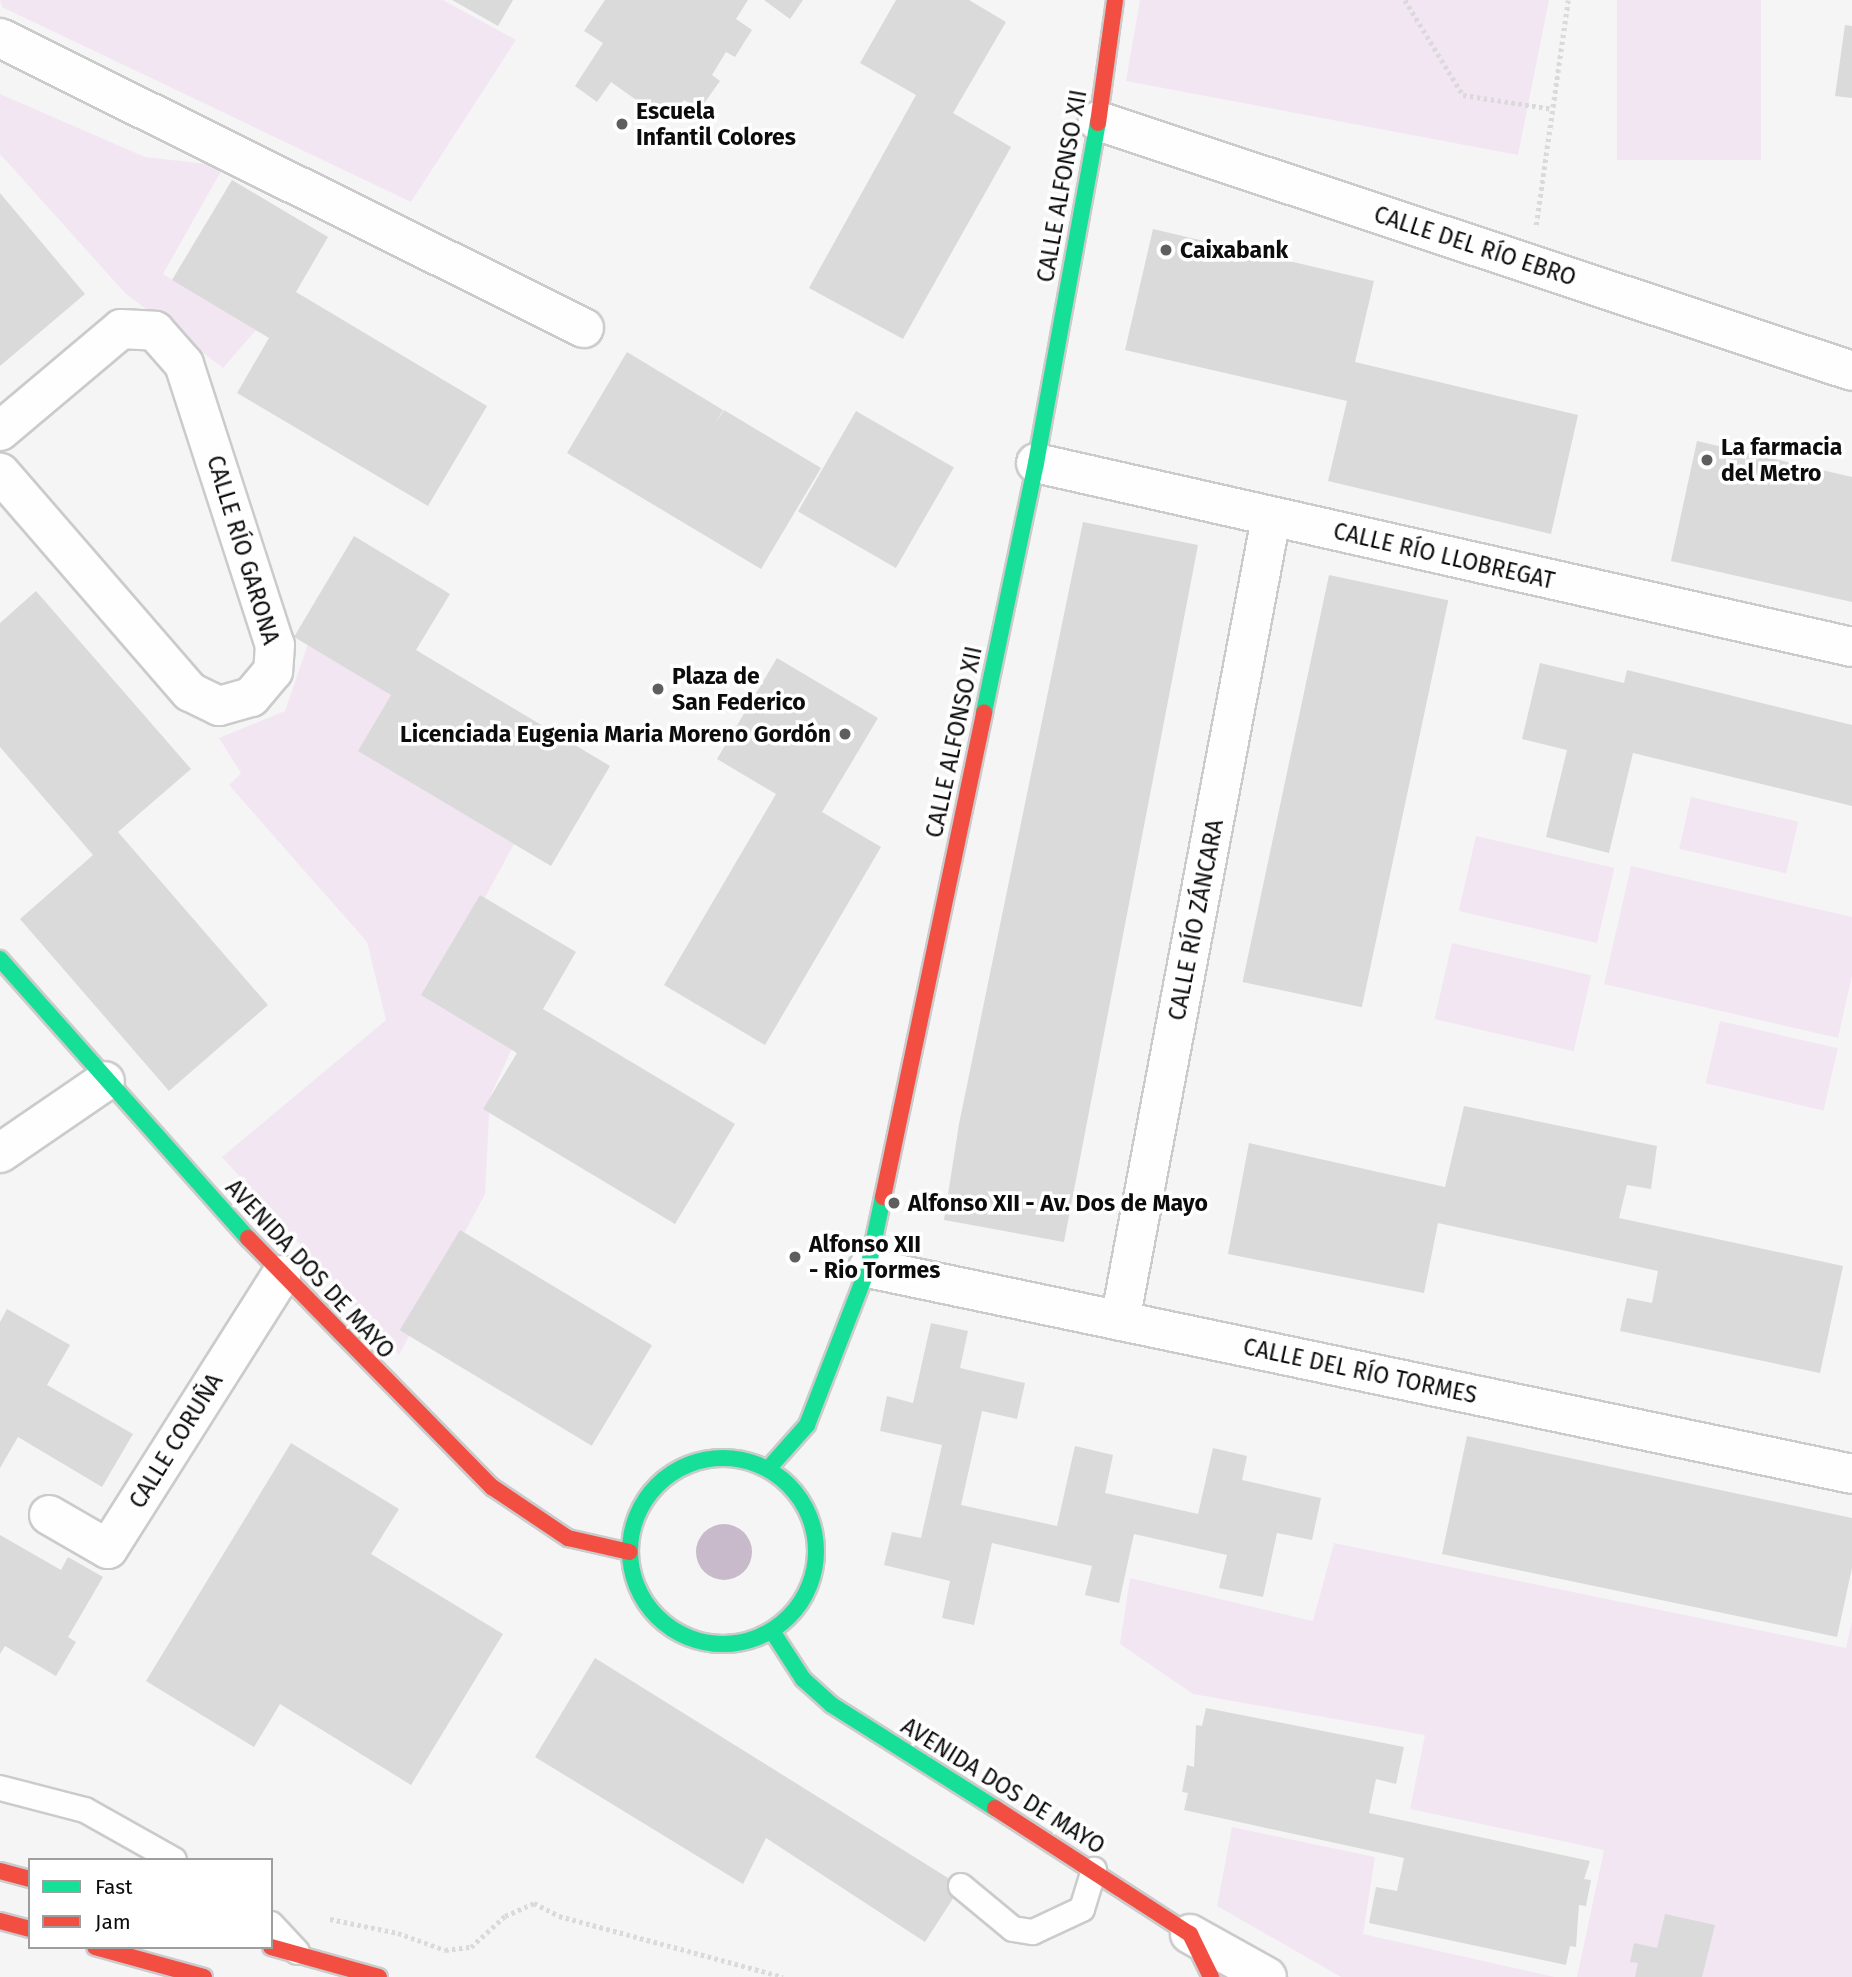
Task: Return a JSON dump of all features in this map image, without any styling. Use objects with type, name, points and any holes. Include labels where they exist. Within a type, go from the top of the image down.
[{"type":"street","name":"CALLE ALFONSO XII","points":[[768,1469],[807,1425],[868,1268],[1036,463],[1098,121],[1115,0]]},
{"type":"street","points":[[0,38],[584,328]]},
{"type":"street","name":"CALLE DEL RÍO EBRO","points":[[1098,121],[1852,371]]},
{"type":"street","name":"CALLE RÍO GARONA","points":[[0,431],[121,329],[155,331],[184,364],[275,645],[273,671],[251,697],[219,706],[190,692],[0,473]]},
{"type":"street","name":"CALLE RÍO LLOBREGAT","points":[[1036,463],[1852,647]]},
{"type":"street","name":"CALLE RÍO ZÁNCARA","points":[[1120,1321],[1271,518]]},
{"type":"street","name":"AVENIDA DOS DE MAYO","points":[[0,959],[281,1275],[492,1487],[568,1538],[629,1552]]},
{"type":"street","points":[[0,1153],[106,1081]]},
{"type":"street","name":"CALLE DEL RÍO TORMES","points":[[868,1268],[1852,1474]]},
{"type":"street","name":"CALLE CORUÑA","points":[[48,1516],[107,1549],[281,1275]]},
{"type":"street","points":[[738,1458],[768,1469],[794,1490],[811,1517],[817,1549],[812,1581],[796,1610],[772,1631],[746,1642],[718,1645],[691,1639],[666,1626],[647,1605],[634,1580],[629,1552],[640,1511],[650,1492],[675,1470],[716,1459],[738,1458]]},
{"type":"street","name":"AVENIDA DOS DE MAYO","points":[[772,1631],[803,1679],[832,1705],[1094,1870],[1190,1934]]},
{"type":"street","points":[[0,1871],[28,1878]]},
{"type":"street","points":[[0,1921],[28,1928]]},
{"type":"street","points":[[1190,1934],[1211,1977]]},
{"type":"street","points":[[1190,1934],[1267,1977]]},
{"type":"street","points":[[273,1948],[379,1977]]},
{"type":"street","points":[[103,1949],[204,1977]]},
{"type":"lane","points":[[0,1788],[85,1810],[170,1858]]},
{"type":"lane","points":[[961,1886],[1013,1929],[1033,1932],[1082,1909],[1094,1870]]},
{"type":"lane","points":[[273,1926],[300,1955]]},
{"type":"path","points":[[1405,0],[1463,94],[1553,108]]},
{"type":"path","points":[[1530,264],[1568,0]]},
{"type":"path","points":[[317,1916],[398,1933],[445,1950],[471,1947],[505,1916],[534,1903],[559,1916],[783,1977]]},
{"type":"shaded area","points":[[0,0],[443,0],[516,40],[411,202],[2,7]]},
{"type":"shaded area","points":[[1140,0],[1549,0],[1518,155],[1126,81]]},
{"type":"shaded area","points":[[1617,0],[1761,0],[1761,160],[1617,160]]},
{"type":"shaded area","points":[[0,94],[145,157],[224,166],[163,274],[256,330],[223,368],[125,293],[0,154]]},
{"type":"shaded area","points":[[312,632],[397,682],[519,835],[438,984],[518,1035],[490,1097],[485,1194],[399,1355],[222,1157],[386,1020],[367,942],[229,785],[241,773],[219,738],[285,711]]},
{"type":"shaded area","points":[[1691,797],[1798,822],[1786,873],[1679,849]]},
{"type":"shaded area","points":[[1476,836],[1614,868],[1597,943],[1459,911]]},
{"type":"shaded area","points":[[1631,866],[1852,917],[1852,975],[1838,1038],[1604,984]]},
{"type":"shaded area","points":[[1452,943],[1591,975],[1574,1051],[1434,1019]]},
{"type":"shaded area","points":[[1720,1021],[1838,1048],[1824,1111],[1706,1083]]},
{"type":"shaded area","points":[[718,1524],[730,1524],[740,1528],[748,1536],[752,1552],[748,1568],[740,1576],[730,1580],[718,1580],[708,1576],[700,1568],[696,1558],[696,1546],[700,1536],[708,1528]]},
{"type":"shaded area","points":[[1334,1543],[1846,1648],[1852,1621],[1852,1977],[1577,1977],[1604,1850],[1410,1809],[1425,1735],[1193,1694],[1120,1644],[1130,1578],[1313,1621]]},
{"type":"shaded area","points":[[1232,1827],[1375,1857],[1363,1934],[1555,1977],[1341,1977],[1217,1906]]},
{"type":"building","points":[[452,0],[513,0],[498,26]]},
{"type":"building","points":[[605,0],[748,0],[736,19],[752,30],[735,57],[726,52],[712,75],[720,81],[700,109],[684,100],[666,121],[611,82],[597,102],[575,86],[603,43],[584,31]]},
{"type":"building","points":[[764,0],[803,0],[790,19]]},
{"type":"building","points":[[896,0],[969,0],[1006,22],[953,113],[1011,147],[903,339],[809,288],[916,95],[860,63]]},
{"type":"building","points":[[1845,25],[1852,26],[1852,98],[1835,96]]},
{"type":"building","points":[[232,180],[328,237],[296,292],[487,406],[428,506],[237,393],[269,338],[172,280]]},
{"type":"building","points":[[0,193],[85,294],[0,366]]},
{"type":"building","points":[[1153,229],[1374,281],[1355,362],[1578,415],[1551,534],[1328,481],[1347,401],[1125,350]]},
{"type":"building","points":[[627,352],[723,410],[715,424],[724,410],[821,468],[761,569],[567,453]]},
{"type":"building","points":[[856,411],[954,468],[896,568],[798,511]]},
{"type":"building","points":[[1697,441],[1852,477],[1852,602],[1671,561]]},
{"type":"building","points":[[1083,522],[1198,545],[1064,1242],[944,1220],[959,1124]]},
{"type":"building","points":[[354,536],[450,594],[416,650],[610,766],[551,866],[358,751],[391,695],[294,637]]},
{"type":"building","points":[[1329,575],[1448,600],[1362,1007],[1243,982]]},
{"type":"building","points":[[36,591],[191,769],[118,832],[268,1005],[169,1091],[20,919],[93,855],[0,747],[0,623]]},
{"type":"building","points":[[777,658],[878,718],[822,812],[881,847],[765,1045],[664,985],[776,794],[717,759]]},
{"type":"building","points":[[1540,663],[1624,683],[1627,670],[1852,725],[1852,806],[1633,753],[1609,853],[1546,837],[1567,750],[1522,739]]},
{"type":"building","points":[[480,895],[576,952],[543,1009],[735,1124],[675,1224],[483,1109],[517,1053],[421,995]]},
{"type":"building","points":[[1464,1106],[1657,1146],[1651,1189],[1627,1185],[1619,1218],[1843,1266],[1820,1373],[1620,1331],[1627,1298],[1652,1303],[1658,1271],[1438,1223],[1424,1293],[1228,1254],[1249,1143],[1445,1187]]},
{"type":"building","points":[[460,1230],[652,1345],[592,1446],[400,1330]]},
{"type":"building","points":[[7,1309],[70,1345],[47,1385],[133,1434],[102,1487],[18,1437],[0,1468],[0,1322]]},
{"type":"building","points":[[931,1323],[968,1331],[960,1368],[1025,1383],[1017,1419],[982,1411],[961,1505],[1057,1526],[1075,1446],[1113,1455],[1105,1493],[1198,1514],[1213,1448],[1247,1456],[1242,1480],[1321,1498],[1312,1540],[1277,1533],[1263,1597],[1219,1588],[1227,1555],[1134,1534],[1119,1603],[1085,1595],[1092,1566],[992,1543],[974,1625],[942,1618],[950,1581],[884,1565],[892,1532],[921,1538],[942,1445],[880,1431],[887,1396],[913,1403]]},
{"type":"building","points":[[1467,1436],[1852,1518],[1852,1568],[1837,1637],[1442,1554]]},
{"type":"building","points":[[291,1443],[399,1509],[371,1554],[503,1634],[411,1785],[280,1704],[254,1747],[146,1681]]},
{"type":"building","points":[[0,1535],[61,1570],[68,1557],[103,1577],[68,1637],[76,1642],[56,1676],[5,1646],[0,1654]]},
{"type":"building","points":[[595,1658],[961,1886],[925,1942],[766,1838],[743,1884],[535,1757]]},
{"type":"building","points":[[1206,1708],[1404,1747],[1396,1784],[1376,1779],[1369,1813],[1590,1861],[1584,1879],[1591,1880],[1586,1906],[1579,1905],[1576,1947],[1570,1946],[1566,1965],[1369,1923],[1376,1887],[1397,1891],[1404,1858],[1184,1810],[1188,1793],[1182,1792],[1187,1765],[1194,1767],[1196,1725],[1202,1726]]},
{"type":"building","points":[[1665,1914],[1715,1925],[1702,1977],[1635,1977],[1638,1963],[1630,1962],[1634,1943],[1657,1948]]},
{"type":"traffic: fast","points":[[984,712],[1036,463],[1098,123]]},
{"type":"traffic: fast","points":[[0,959],[248,1238]]},
{"type":"traffic: fast","points":[[768,1469],[807,1425],[868,1268],[883,1197]]},
{"type":"traffic: fast","points":[[723,1458],[759,1465],[789,1485],[809,1515],[816,1551],[809,1587],[789,1617],[759,1637],[723,1644],[687,1637],[657,1617],[637,1587],[630,1551],[637,1515],[657,1485],[687,1465],[723,1458]]},
{"type":"traffic: fast","points":[[772,1631],[803,1679],[832,1705],[995,1808]]},
{"type":"traffic: jam","points":[[1098,123],[1115,0]]},
{"type":"traffic: jam","points":[[883,1197],[984,712]]},
{"type":"traffic: jam","points":[[248,1238],[492,1487],[568,1538],[629,1552]]},
{"type":"traffic: jam","points":[[995,1808],[1190,1934],[1211,1977]]},
{"type":"traffic: jam","points":[[0,1871],[28,1878]]},
{"type":"traffic: jam","points":[[0,1921],[28,1928]]},
{"type":"traffic: jam","points":[[273,1948],[379,1977]]},
{"type":"traffic: jam","points":[[102,1949],[204,1977]]},
{"type":"place","name":"Escuela Infantil Colores","points":[[622,124]]},
{"type":"place","name":"Caixabank","points":[[1166,250]]},
{"type":"place","name":"La farmacia del Metro","points":[[1707,460]]},
{"type":"place","name":"Plaza de San Federico","points":[[658,689]]},
{"type":"place","name":"Licenciada Eugenia Maria Moreno Gordón","points":[[845,734]]},
{"type":"place","name":"Alfonso XII - Av. Dos de Mayo","points":[[894,1203]]},
{"type":"place","name":"Alfonso XII - Rio Tormes","points":[[795,1257]]}]
